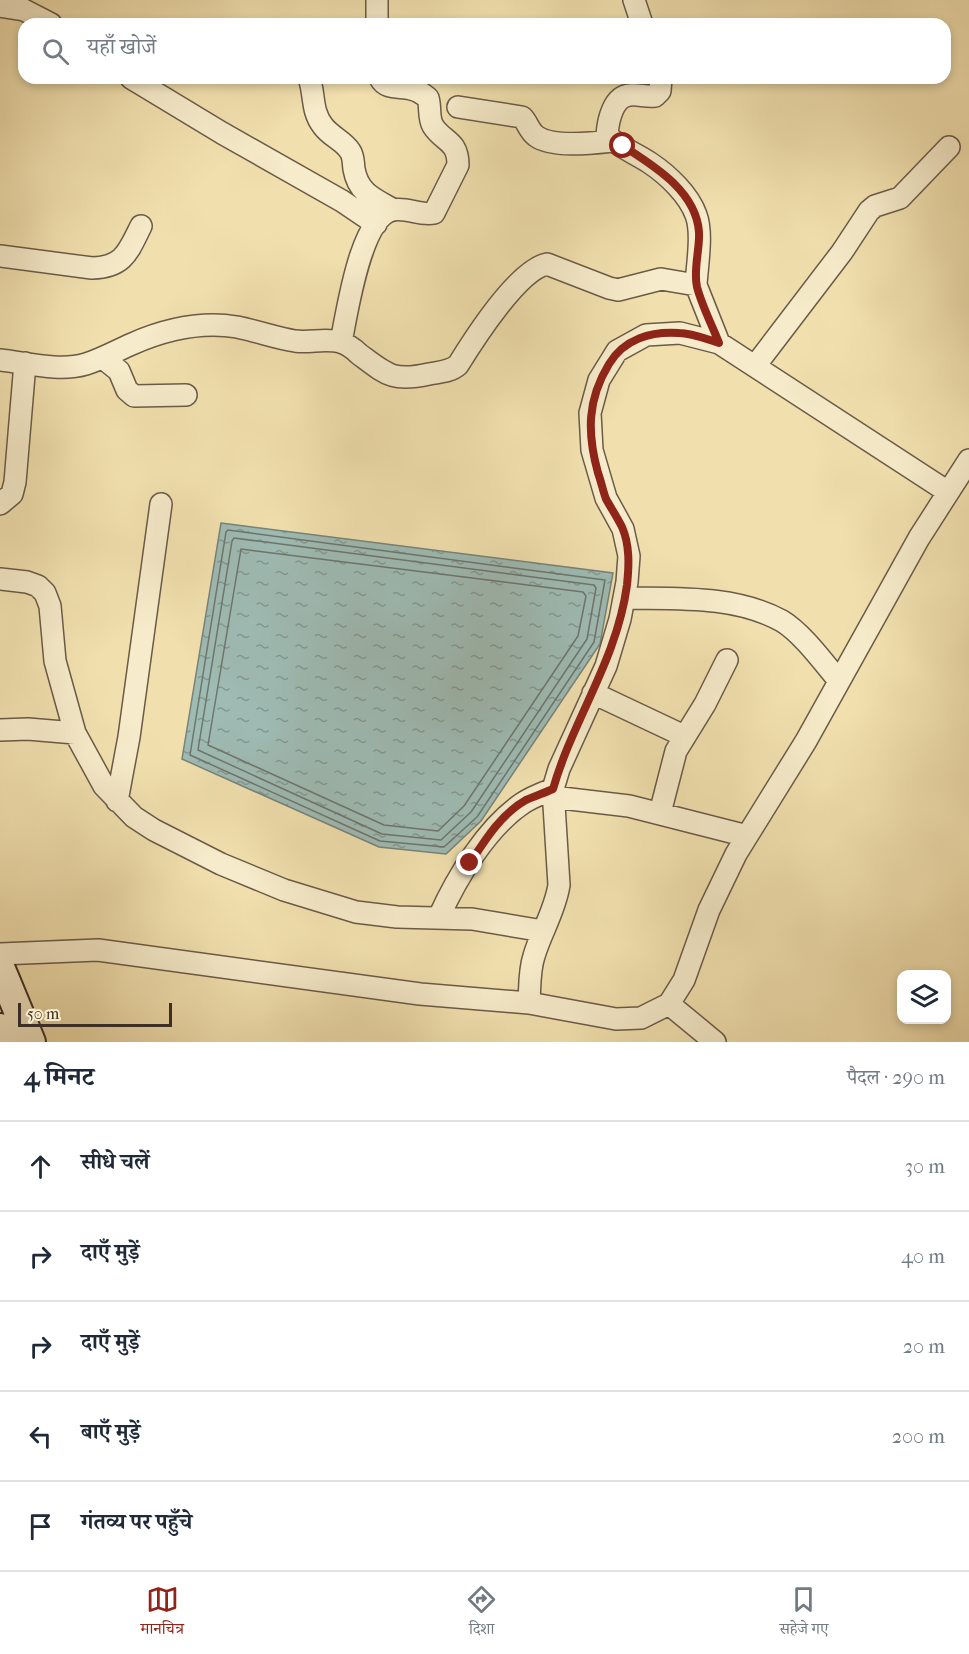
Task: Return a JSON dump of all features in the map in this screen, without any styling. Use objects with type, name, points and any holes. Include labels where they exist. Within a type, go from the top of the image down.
[{"type":"main road","points":[[0,967],[31,1042]]},
{"type":"main road","points":[[0,1028],[6,1042]]},
{"type":"street","points":[[377,0],[377,18]]},
{"type":"street","points":[[634,0],[640,18]]},
{"type":"street","points":[[0,6],[24,10],[39,18]]},
{"type":"street","points":[[141,84],[342,201],[376,224]]},
{"type":"street","points":[[312,84],[312,104],[322,126],[350,151],[354,159],[357,183],[368,196],[394,210],[425,215],[434,213],[458,165],[458,157],[448,140],[430,119],[428,98],[410,88],[392,87],[386,84]]},
{"type":"street","points":[[660,84],[660,91],[655,96],[632,94],[622,96],[617,101],[607,135],[653,165],[682,191],[697,216],[699,233],[696,285],[719,343]]},
{"type":"street","points":[[458,107],[522,117],[534,135],[548,142],[613,141]]},
{"type":"street","points":[[755,366],[842,252],[869,211],[876,206],[900,198],[949,147]]},
{"type":"street","points":[[341,342],[357,264],[366,241],[376,224],[387,213],[394,210]]},
{"type":"street","points":[[0,256],[105,268],[117,263],[126,254],[141,226]]},
{"type":"street","points":[[0,360],[65,367],[84,365],[158,333],[188,326],[215,324],[292,341],[341,342],[391,376],[409,378],[453,370],[492,314],[528,273],[539,266],[547,264],[558,267],[618,290],[661,279],[696,285]]},
{"type":"street","points":[[529,1003],[533,957],[556,901],[559,885],[553,793],[559,769],[606,666],[625,598],[629,556],[623,529],[606,498],[592,450],[590,413],[599,380],[617,351],[646,335],[681,333],[719,343],[948,492]]},
{"type":"street","points":[[103,358],[119,371],[127,390],[134,396],[186,395]]},
{"type":"street","points":[[0,504],[12,494],[15,482],[25,363]]},
{"type":"street","points":[[0,954],[98,950],[420,994],[529,1003],[616,1019],[641,1018],[669,1004],[684,980],[709,910],[736,854],[806,741],[919,538],[969,460]]},
{"type":"street","points":[[117,801],[125,768],[161,504]]},
{"type":"street","points":[[0,579],[27,582],[38,586],[45,593],[50,606],[55,661],[75,733],[104,786],[134,817],[154,830],[221,864],[284,890],[356,912],[397,917],[439,917],[493,922],[543,932]]},
{"type":"street","points":[[625,598],[694,599],[740,605],[783,622],[811,647],[839,681]]},
{"type":"street","points":[[660,813],[676,751],[705,704],[727,660]]},
{"type":"street","points":[[593,693],[684,736]]},
{"type":"street","points":[[0,730],[28,729],[75,733]]},
{"type":"street","points":[[439,917],[451,889],[494,828],[525,801],[553,793],[629,806],[747,836]]},
{"type":"street","points":[[669,1004],[716,1042]]},
{"type":"water","points":[[221,523],[613,573],[600,644],[481,821],[446,854],[379,847],[182,759]]},
{"type":"route","points":[[470,863],[494,828],[508,814],[525,801],[553,789],[559,769],[606,666],[620,619],[625,598],[629,556],[623,529],[606,498],[592,450],[590,413],[599,380],[617,351],[646,335],[681,333],[719,343],[696,285],[699,233],[697,216],[682,191],[653,165],[623,146]]}]
